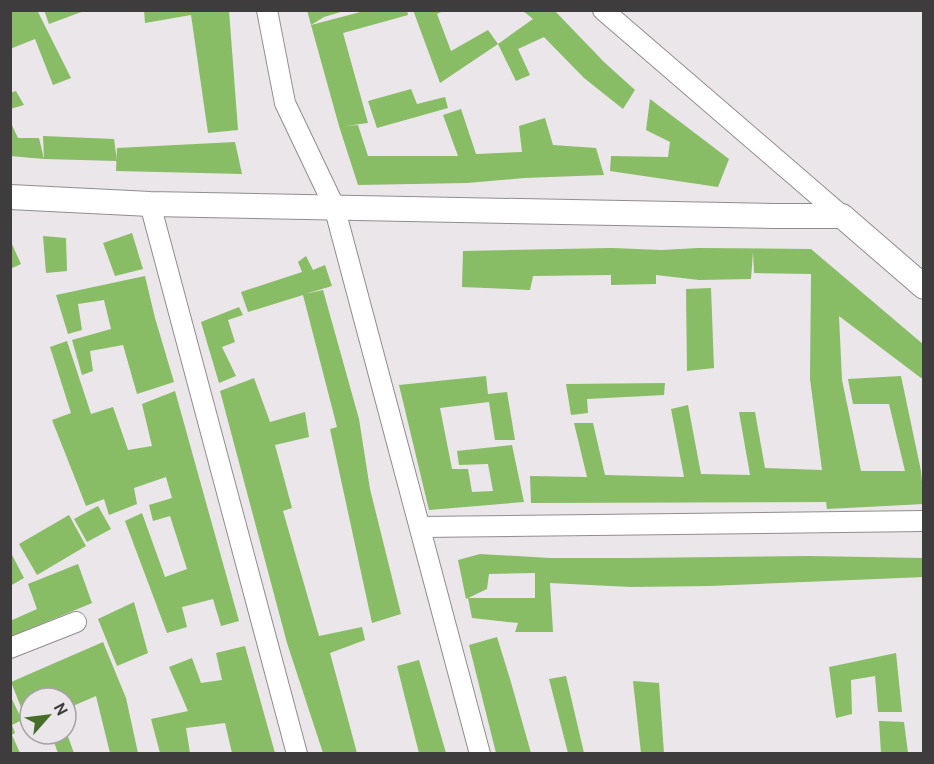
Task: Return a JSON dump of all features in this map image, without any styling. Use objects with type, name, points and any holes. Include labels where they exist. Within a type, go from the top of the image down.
[{"type":"street","points":[[267,10],[285,103],[334,206],[480,753]]},
{"type":"street","points":[[603,10],[924,287]]},
{"type":"street","points":[[10,197],[150,204],[842,216]]},
{"type":"street","points":[[150,204],[297,753]]},
{"type":"street","points":[[420,527],[924,521]]},
{"type":"street","points":[[10,648],[76,622]]},
{"type":"building","points":[[37,10],[71,78],[53,85],[35,39],[10,49],[10,12]]},
{"type":"building","points":[[44,10],[84,10],[84,11],[49,24]]},
{"type":"building","points":[[144,10],[229,10],[238,130],[208,133],[191,15],[145,23]]},
{"type":"building","points":[[307,10],[344,11],[324,17],[311,25]]},
{"type":"building","points":[[368,10],[407,10],[408,15],[343,33],[368,123],[345,126],[358,125],[368,156],[458,156],[443,115],[461,109],[476,154],[522,152],[519,126],[545,118],[553,145],[596,148],[604,175],[467,183],[358,185],[311,25]]},
{"type":"building","points":[[413,10],[445,10],[437,14],[451,51],[488,30],[498,44],[440,83]]},
{"type":"building","points":[[522,10],[554,10],[604,62],[635,90],[623,109],[584,78],[544,37],[518,49],[530,75],[516,81],[498,44],[533,19]]},
{"type":"building","points":[[411,89],[417,104],[445,97],[448,108],[377,128],[368,101]]},
{"type":"building","points":[[16,91],[24,105],[10,109],[10,93]]},
{"type":"building","points":[[650,99],[729,159],[718,187],[610,171],[611,156],[668,157],[670,142],[646,130]]},
{"type":"building","points":[[10,121],[18,138],[39,138],[44,159],[10,156]]},
{"type":"building","points":[[43,136],[114,139],[117,161],[44,159]]},
{"type":"building","points":[[235,142],[242,174],[116,171],[117,148]]},
{"type":"building","points":[[132,233],[143,269],[115,276],[103,243]]},
{"type":"building","points":[[43,236],[66,238],[67,271],[46,273]]},
{"type":"building","points":[[10,240],[21,264],[10,269]]},
{"type":"building","points":[[612,248],[811,249],[924,345],[924,377],[921,378],[839,316],[842,380],[861,471],[905,471],[889,404],[853,404],[848,379],[901,376],[921,471],[924,504],[827,509],[826,502],[531,503],[530,476],[587,477],[574,423],[593,423],[605,475],[684,477],[671,409],[688,405],[701,474],[750,475],[739,412],[755,412],[765,468],[822,470],[810,379],[811,274],[754,273],[753,252],[751,279],[699,280],[656,275],[656,284],[611,285],[611,275],[533,276],[530,290],[462,287],[463,251]]},
{"type":"building","points":[[306,256],[313,270],[325,265],[332,286],[305,294],[323,290],[359,419],[370,489],[401,614],[372,623],[330,429],[337,427],[303,295],[248,312],[241,292],[302,272],[298,262]]},
{"type":"building","points":[[145,276],[174,382],[137,394],[123,345],[90,351],[93,371],[82,375],[72,340],[111,329],[104,300],[78,304],[82,330],[68,334],[56,295]]},
{"type":"building","points":[[711,288],[714,368],[687,371],[686,289]]},
{"type":"building","points":[[239,307],[243,315],[228,320],[235,342],[222,347],[236,376],[219,383],[201,322]]},
{"type":"building","points":[[67,341],[91,414],[113,407],[128,450],[152,446],[142,404],[175,391],[239,621],[221,626],[213,599],[182,607],[187,627],[167,633],[125,521],[142,513],[165,577],[187,569],[170,516],[153,521],[149,505],[172,498],[166,477],[134,488],[137,504],[109,515],[104,499],[86,506],[52,420],[71,413],[50,347]]},
{"type":"building","points":[[486,376],[488,394],[507,392],[515,440],[495,440],[489,402],[440,408],[452,469],[468,469],[472,492],[493,491],[488,464],[459,465],[457,451],[512,445],[524,502],[429,510],[399,385]]},
{"type":"building","points":[[254,378],[270,422],[305,412],[309,437],[275,445],[292,508],[283,511],[319,636],[362,627],[365,640],[330,653],[357,753],[323,753],[287,643],[220,391]]},
{"type":"building","points":[[665,383],[664,395],[587,399],[588,413],[571,415],[566,384]]},
{"type":"building","points":[[98,506],[111,529],[87,542],[74,519]]},
{"type":"building","points":[[69,515],[86,546],[37,575],[19,544]]},
{"type":"building","points":[[10,551],[24,578],[10,586]]},
{"type":"building","points":[[480,554],[550,558],[809,556],[924,558],[924,577],[709,586],[631,587],[550,583],[553,632],[515,632],[518,623],[472,618],[468,598],[466,599],[458,560]],"holes":[[[535,573],[535,598],[468,598],[487,589],[489,574]]]},
{"type":"building","points":[[78,564],[92,603],[10,637],[10,621],[37,609],[28,584]]},
{"type":"building","points":[[134,602],[148,653],[117,666],[98,619]]},
{"type":"building","points":[[497,637],[531,753],[496,753],[469,645]]},
{"type":"building","points":[[103,642],[126,698],[138,753],[110,753],[96,696],[78,704],[78,686],[18,686],[18,700],[11,682]]},
{"type":"building","points":[[245,646],[275,753],[232,753],[225,723],[186,728],[190,753],[160,753],[151,719],[188,711],[169,667],[192,658],[201,683],[222,680],[216,653]]},
{"type":"building","points":[[896,653],[902,712],[878,712],[875,676],[851,680],[852,714],[836,718],[829,667]]},
{"type":"building","points":[[419,660],[446,753],[419,753],[397,666]]},
{"type":"building","points":[[566,676],[584,753],[568,753],[549,679]]},
{"type":"building","points":[[633,681],[659,683],[664,753],[641,753]]},
{"type":"building","points":[[10,695],[18,712],[18,722],[12,725],[15,733],[12,735],[20,753],[10,753]]},
{"type":"building","points":[[879,721],[904,722],[908,753],[881,753]]},
{"type":"building","points":[[55,746],[71,746],[74,753],[58,753]]}]
